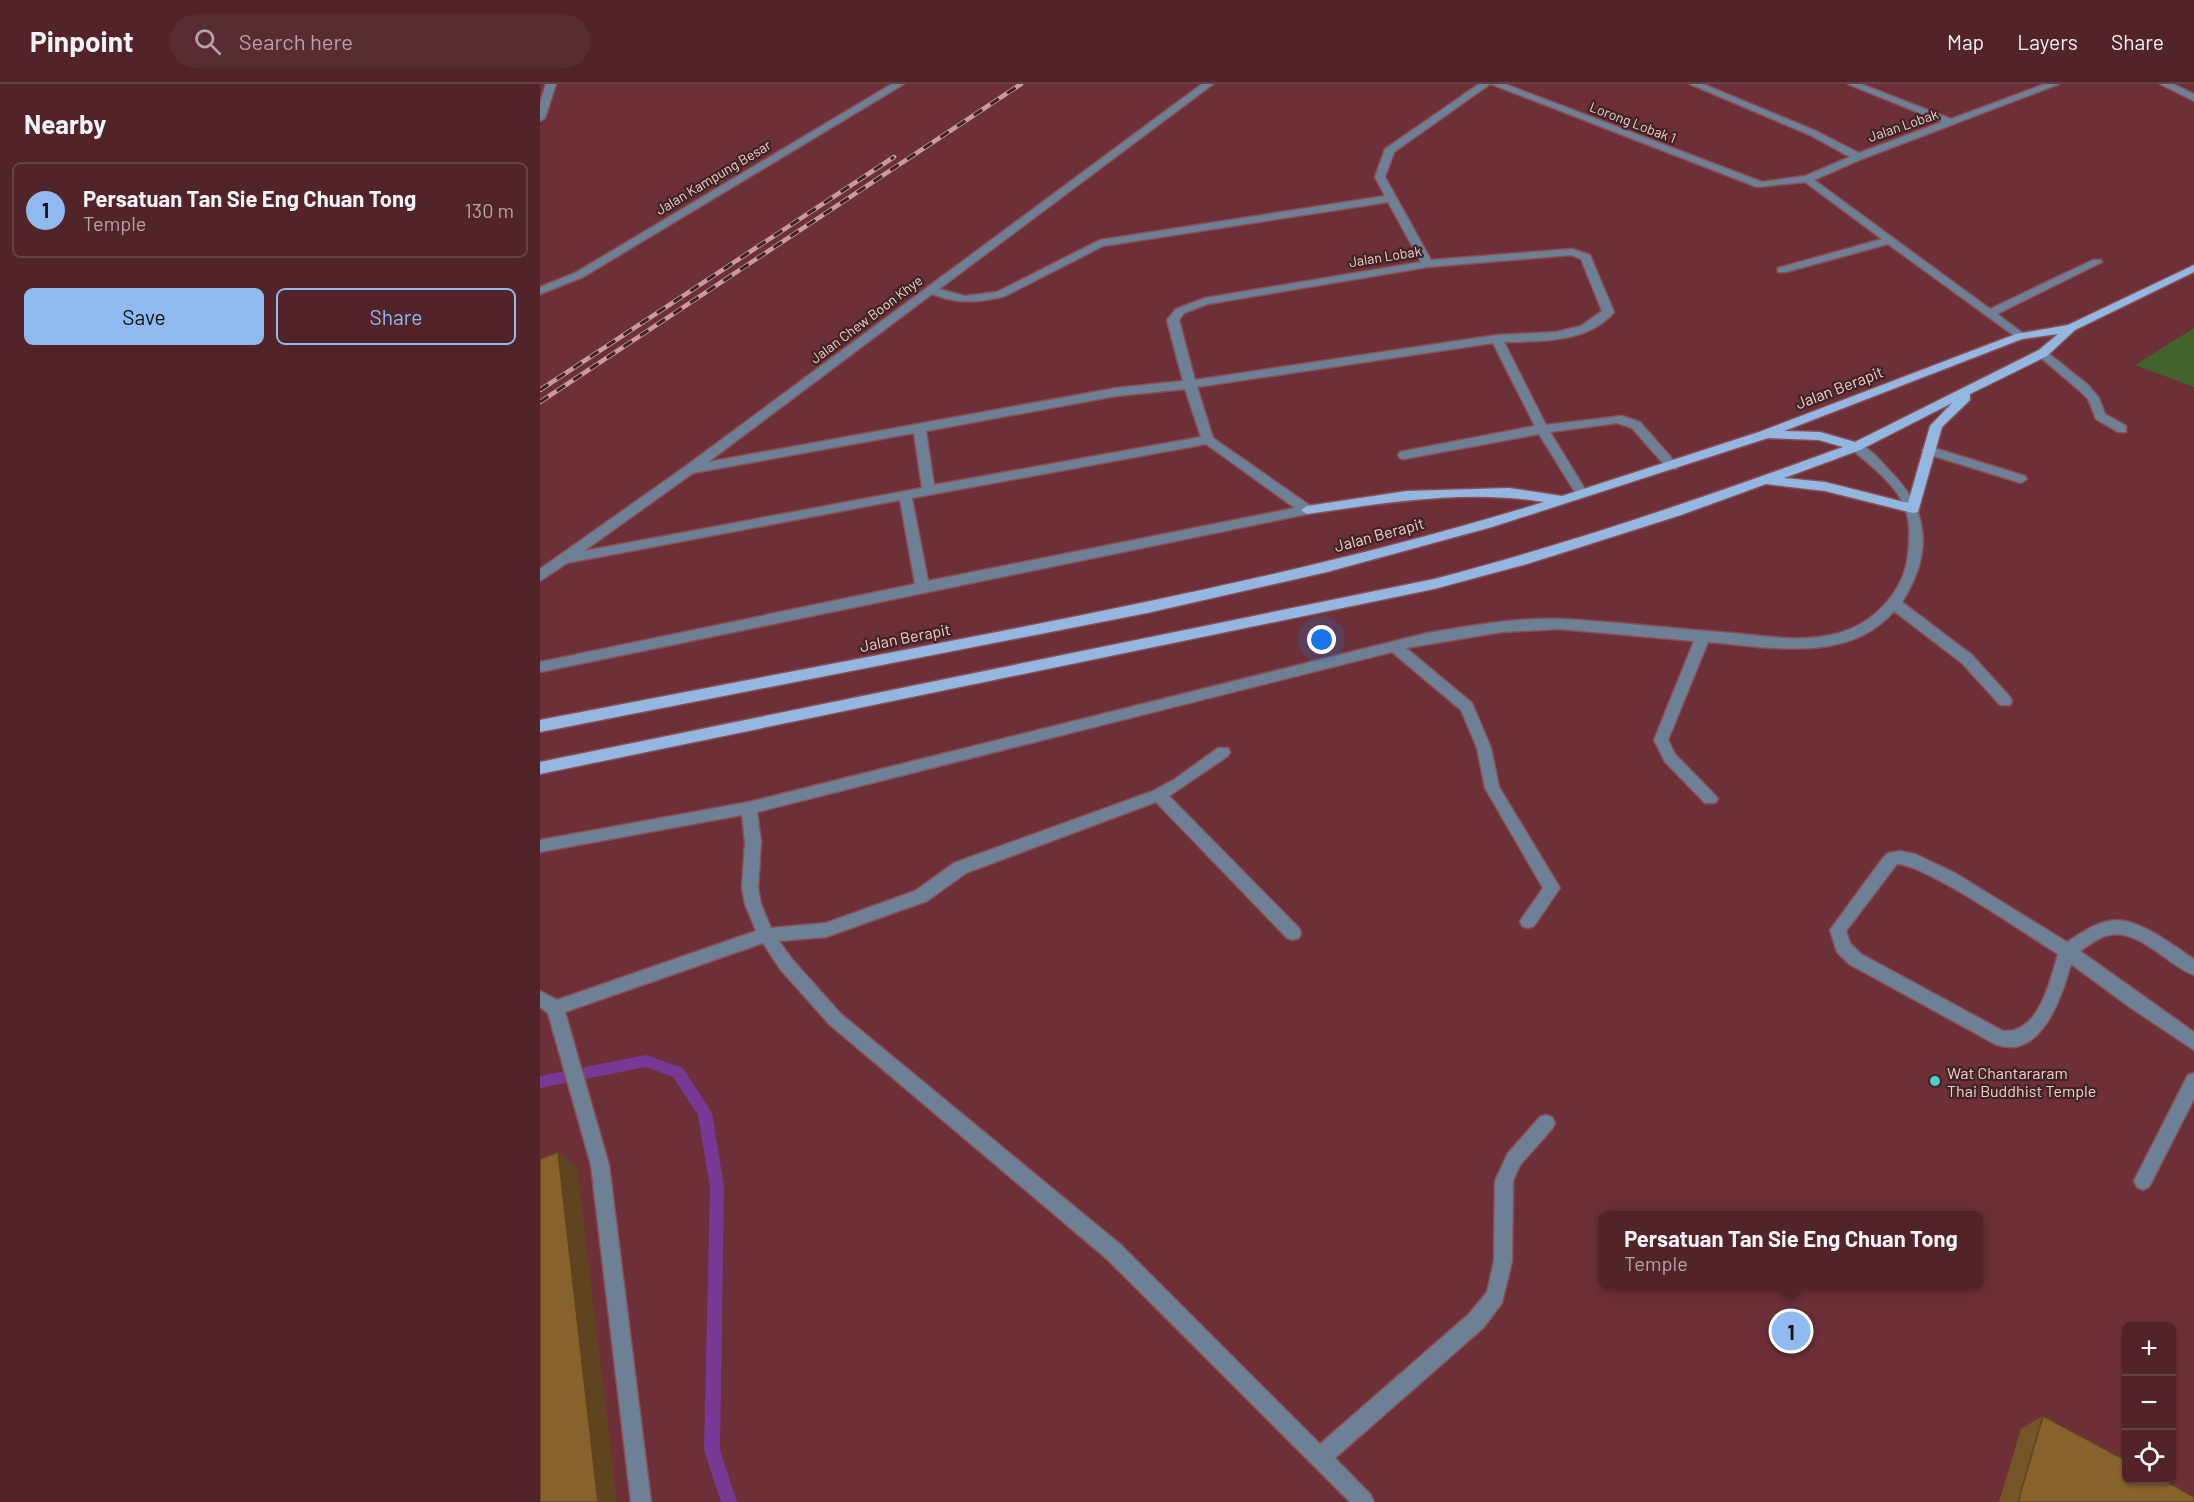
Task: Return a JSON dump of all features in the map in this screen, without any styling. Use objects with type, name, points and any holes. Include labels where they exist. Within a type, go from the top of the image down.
[{"type":"main road","name":"Jalan Berapit","points":[[540,726],[1147,608],[1327,567],[1487,524],[1763,435],[2020,336],[2071,328],[2194,268]]},
{"type":"main road","points":[[540,768],[1434,584],[1522,561],[1856,447],[2043,353],[2071,328]]},
{"type":"main road","points":[[1755,483],[1792,481],[1814,484],[1913,509],[1936,426],[1977,387]]},
{"type":"main road","points":[[1763,435],[1820,436],[1856,447]]},
{"type":"main road","points":[[1307,510],[1407,495],[1509,492],[1564,500]]},
{"type":"street","name":"Jalan Kampung Besar","points":[[540,291],[579,275],[898,84]]},
{"type":"street","name":"Jalan Chew Boon Khye","points":[[540,576],[690,469],[1208,84]]},
{"type":"street","points":[[1428,264],[1380,177],[1389,151],[1485,84]]},
{"type":"street","name":"Lorong Lobak 1","points":[[1496,84],[1761,185]]},
{"type":"street","points":[[1695,84],[1813,133],[1858,157]]},
{"type":"street","points":[[1854,84],[1952,123]]},
{"type":"street","name":"Jalan Lobak","points":[[1761,185],[1807,178],[2054,84]]},
{"type":"street","points":[[2165,84],[2194,98]]},
{"type":"street","points":[[540,118],[547,87]]},
{"type":"street","points":[[1807,178],[2020,336]]},
{"type":"street","points":[[931,290],[953,299],[969,300],[987,297],[1001,294],[1100,243],[1392,198]]},
{"type":"street","points":[[1782,270],[1891,240]]},
{"type":"street","name":"Jalan Lobak","points":[[1190,385],[1173,320],[1180,311],[1205,300],[1428,264],[1572,252],[1586,257],[1608,312],[1599,322],[1556,335],[1497,339]]},
{"type":"street","points":[[1990,313],[2097,262]]},
{"type":"street","points":[[690,469],[1116,392],[1190,385],[1497,339],[1542,429],[1582,494]]},
{"type":"street","points":[[2043,353],[2084,388],[2093,398],[2100,416],[2122,429]]},
{"type":"street","points":[[1190,385],[1208,440],[1307,510]]},
{"type":"street","points":[[1404,455],[1542,429],[1618,419],[1636,425],[1672,466]]},
{"type":"street","points":[[919,428],[929,491]]},
{"type":"street","points":[[563,560],[723,528],[1208,440]]},
{"type":"street","points":[[540,846],[749,808],[1427,638],[1502,627],[1560,624],[1795,644],[1825,642],[1851,635],[1875,622],[1893,603],[1911,573],[1916,550],[1913,509],[1885,471],[1856,447]]},
{"type":"street","points":[[1928,450],[2021,479]]},
{"type":"street","points":[[905,495],[922,587]]},
{"type":"street","points":[[540,667],[1307,510]]},
{"type":"street","points":[[1893,603],[1951,643],[1986,675],[2005,701]]},
{"type":"street","points":[[1703,636],[1661,740],[1670,758],[1710,799]]},
{"type":"street","points":[[1395,647],[1467,707],[1485,748],[1492,788],[1552,888],[1528,921]]},
{"type":"street","points":[[555,1008],[766,935],[826,930],[921,896],[960,868],[1158,795],[1180,783],[1223,752]]},
{"type":"street","points":[[1158,795],[1293,933]]},
{"type":"street","points":[[749,808],[753,841],[750,888],[756,915],[766,935],[786,964],[835,1019],[1114,1252],[1364,1502]]},
{"type":"street","points":[[2194,968],[2134,931],[2116,926],[2098,932],[2067,951],[2056,990],[2034,1028],[2016,1039],[2001,1039],[1855,959],[1843,947],[1838,930],[1893,858],[1910,859],[1949,878],[2067,951],[2194,1042]]},
{"type":"street","points":[[540,998],[555,1008],[600,1165],[641,1502]]},
{"type":"street","points":[[2143,1181],[2194,1081]]},
{"type":"street","points":[[1320,1458],[1476,1321],[1495,1296],[1503,1261],[1504,1181],[1514,1159],[1546,1123]]},
{"type":"green space","points":[[2194,328],[2194,387],[2135,365]]},
{"type":"building","points":[[558,1152],[598,1502],[540,1502],[540,1159]]},
{"type":"building","points":[[2043,1416],[2122,1458],[2122,1484],[2171,1484],[2194,1497],[2194,1502],[2018,1502]]},
{"type":"waterway","points":[[540,1082],[646,1061],[678,1072],[705,1113],[717,1187],[712,1450],[729,1502]]},
{"type":"railway","points":[[540,402],[1021,84]]},
{"type":"railway","points":[[540,390],[894,157]]},
{"type":"place","name":"Wat Chantararam Thai Buddhist Temple","points":[[1935,1081]]},
{"type":"place","name":"Persatuan Tan Sie Eng Chuan Tong","points":[[1791,1331]]}]
